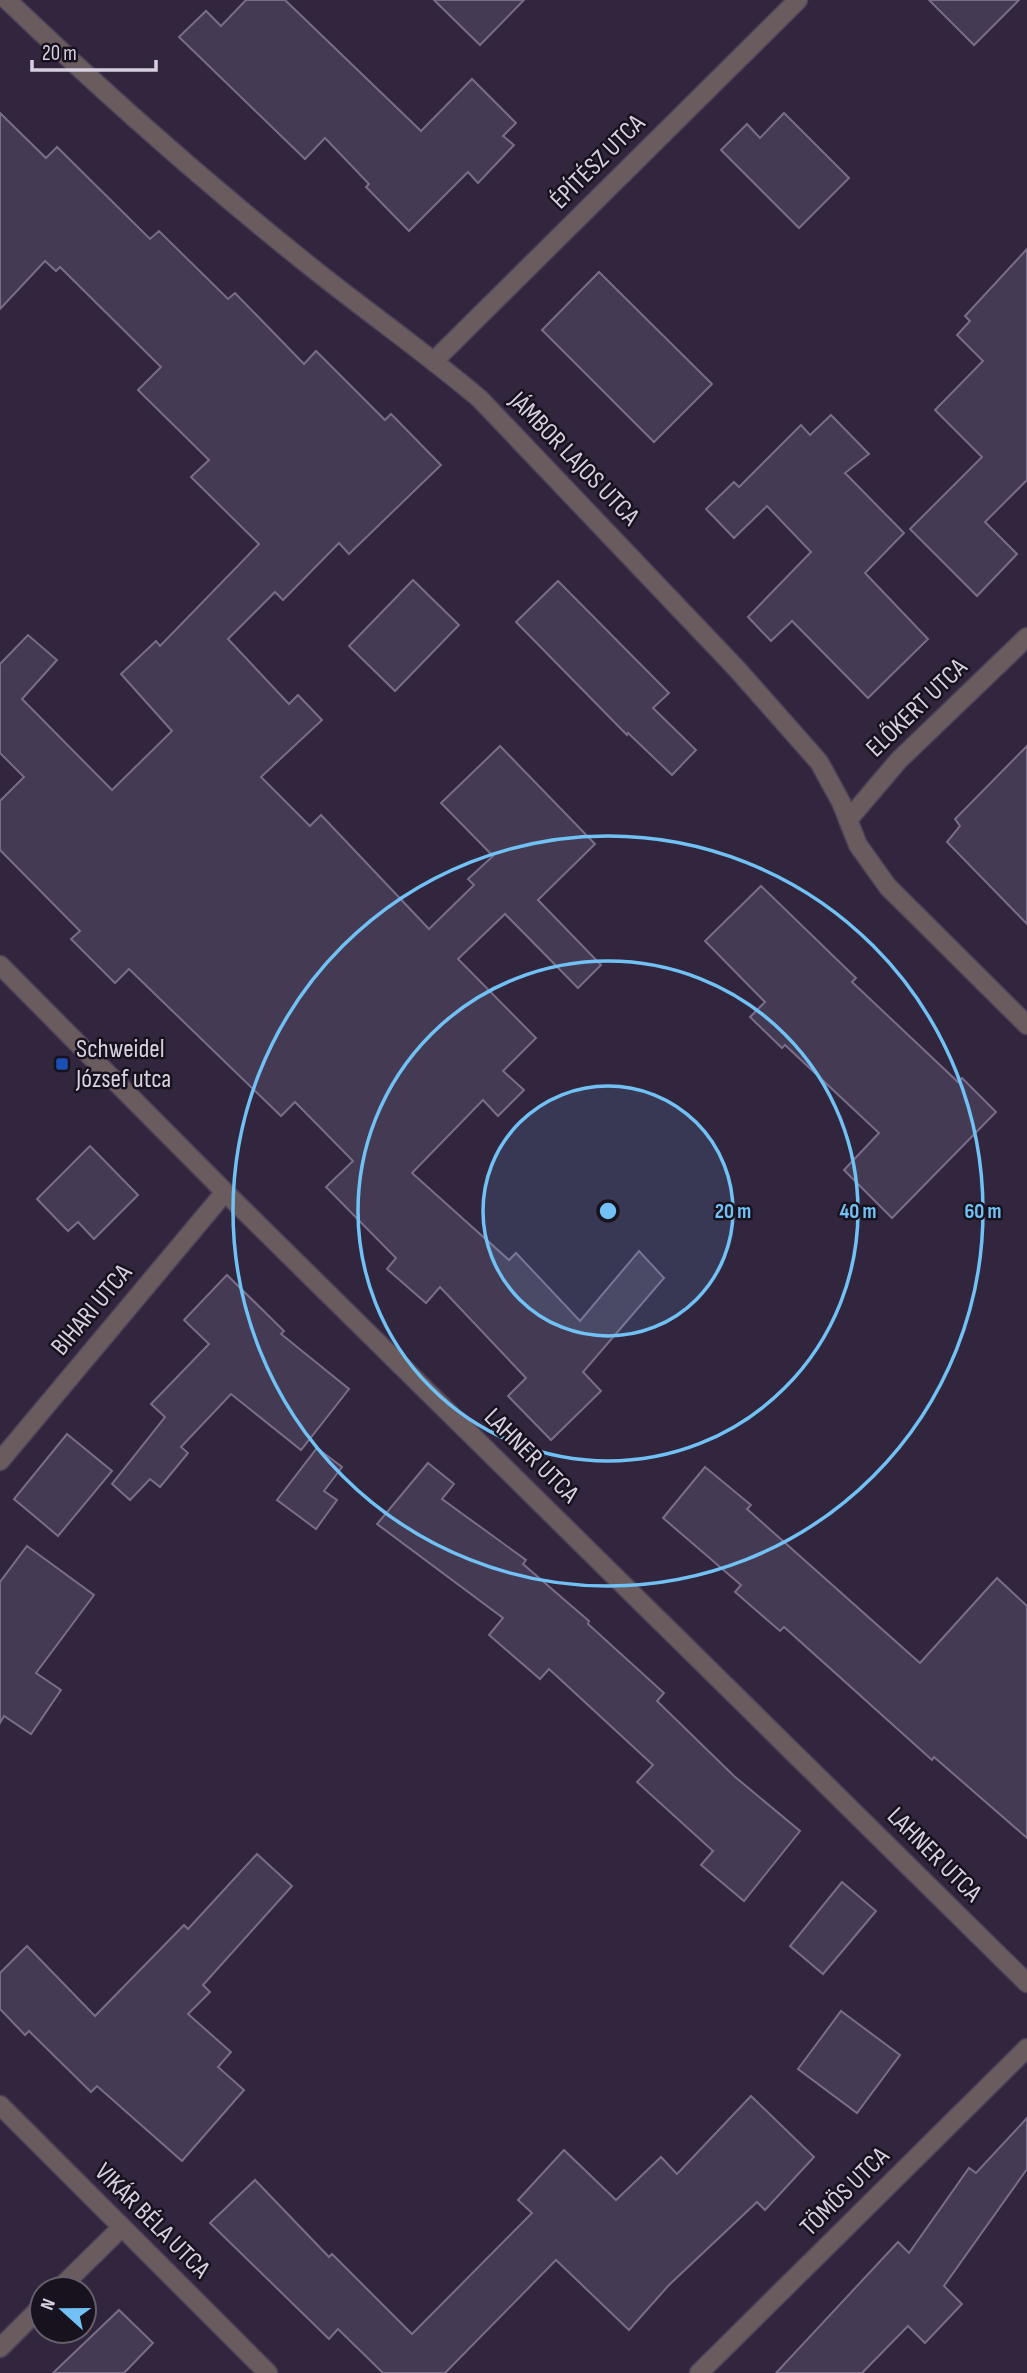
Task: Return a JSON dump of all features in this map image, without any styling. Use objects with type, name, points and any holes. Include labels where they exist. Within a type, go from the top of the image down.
[{"type":"street","name":"JÁMBOR LAJOS UTCA","points":[[7,0],[81,71],[315,271],[435,360],[480,399],[754,687],[819,762],[832,783],[858,845],[888,887],[1027,1025]]},
{"type":"street","name":"ÉPÍTÉSZ UTCA","points":[[435,360],[798,0]]},
{"type":"street","name":"ELŐKERT UTCA","points":[[848,820],[899,760],[1027,637]]},
{"type":"street","name":"LAHNER UTCA","points":[[0,965],[225,1192],[1027,1983]]},
{"type":"street","name":"BIHARI UTCA","points":[[0,1461],[225,1192]]},
{"type":"street","name":"TÖMÖS UTCA","points":[[699,2373],[1027,2048]]},
{"type":"street","name":"VIKÁR BÉLA UTCA","points":[[0,2105],[268,2373]]},
{"type":"street","points":[[74,2275],[122,2227]]},
{"type":"street","points":[[0,2348],[28,2320]]},
{"type":"building","points":[[246,0],[285,0],[421,131],[472,79],[516,123],[503,136],[514,145],[478,183],[468,172],[409,231],[366,187],[369,184],[325,138],[305,159],[179,37],[206,11],[221,26]]},
{"type":"building","points":[[434,0],[524,0],[480,45]]},
{"type":"building","points":[[929,0],[1019,0],[974,45]]},
{"type":"building","points":[[0,113],[46,158],[57,147],[150,239],[159,231],[228,299],[235,293],[304,364],[316,351],[385,420],[391,414],[441,465],[349,554],[339,543],[283,600],[275,592],[228,639],[289,704],[298,695],[322,720],[261,777],[310,826],[321,815],[429,929],[474,885],[468,879],[493,856],[441,803],[500,746],[595,844],[538,900],[601,965],[578,988],[505,914],[458,959],[536,1038],[503,1071],[524,1090],[498,1116],[483,1100],[412,1173],[509,1260],[516,1253],[580,1321],[639,1251],[664,1278],[583,1372],[601,1391],[551,1440],[508,1396],[526,1378],[440,1287],[426,1303],[387,1269],[396,1258],[326,1187],[353,1161],[295,1102],[281,1116],[129,969],[115,983],[71,939],[80,931],[0,850],[0,801],[24,777],[0,753],[0,664],[28,635],[57,660],[22,699],[112,790],[172,731],[121,674],[156,641],[160,646],[259,544],[191,477],[209,460],[138,390],[161,367],[60,267],[56,271],[45,261],[0,309]]},
{"type":"building","points":[[784,113],[849,178],[799,228],[721,150],[747,124],[760,138]]},
{"type":"building","points":[[1027,249],[1027,480],[985,522],[1017,554],[977,596],[910,529],[982,457],[935,410],[983,361],[957,335],[970,321],[965,316]]},
{"type":"building","points":[[599,272],[712,384],[654,442],[542,330]]},
{"type":"building","points":[[831,415],[869,454],[845,473],[904,533],[865,573],[928,639],[868,698],[792,621],[771,641],[748,617],[811,552],[767,506],[734,538],[706,509],[734,482],[739,487],[801,425],[810,435]]},
{"type":"building","points":[[413,580],[459,625],[395,691],[349,646]]},
{"type":"building","points":[[558,581],[669,693],[653,708],[696,750],[672,775],[628,733],[627,735],[516,622]]},
{"type":"building","points":[[1027,746],[1027,924],[947,842],[960,826],[955,819]]},
{"type":"building","points":[[761,886],[856,978],[852,982],[958,1082],[962,1078],[996,1112],[892,1218],[844,1170],[879,1133],[785,1045],[782,1048],[750,1017],[765,1002],[705,941]]},
{"type":"building","points":[[90,1146],[138,1195],[94,1239],[78,1222],[68,1231],[37,1199]]},
{"type":"building","points":[[227,1275],[284,1331],[281,1334],[349,1389],[301,1450],[231,1394],[181,1447],[188,1453],[160,1487],[150,1479],[130,1500],[112,1484],[165,1417],[151,1404],[209,1344],[184,1320]]},
{"type":"building","points":[[67,1434],[112,1471],[58,1536],[14,1499]]},
{"type":"building","points":[[317,1448],[342,1467],[324,1491],[337,1500],[316,1529],[277,1500]]},
{"type":"building","points":[[428,1463],[454,1484],[442,1499],[526,1560],[523,1564],[589,1621],[588,1624],[664,1693],[657,1701],[734,1776],[800,1831],[744,1901],[701,1865],[713,1851],[637,1782],[653,1765],[549,1669],[540,1679],[489,1635],[503,1618],[377,1524]]},
{"type":"building","points":[[705,1467],[751,1505],[747,1509],[920,1663],[997,1578],[1027,1606],[1027,1838],[934,1757],[932,1760],[784,1627],[780,1631],[735,1592],[741,1585],[663,1518]]},
{"type":"building","points":[[27,1546],[94,1595],[36,1673],[61,1690],[31,1734],[4,1716],[0,1723],[0,1582]]},
{"type":"building","points":[[257,1854],[292,1886],[203,1985],[210,1992],[188,2014],[231,2052],[218,2067],[244,2090],[182,2161],[97,2086],[91,2092],[29,2031],[25,2035],[0,2009],[0,1973],[27,1946],[95,2016],[184,1925],[188,1929]]},
{"type":"building","points":[[842,1882],[876,1911],[823,1974],[790,1946]]},
{"type":"building","points":[[841,2011],[900,2055],[857,2113],[798,2069]]},
{"type":"building","points":[[751,2096],[814,2157],[765,2210],[757,2202],[669,2285],[629,2330],[556,2260],[445,2373],[383,2373],[338,2329],[329,2339],[210,2223],[255,2180],[329,2257],[332,2254],[412,2334],[532,2213],[518,2200],[564,2150],[616,2200],[661,2157],[677,2174]]},
{"type":"building","points":[[1027,2118],[1027,2169],[944,2286],[962,2304],[925,2343],[908,2326],[862,2373],[776,2373],[898,2242],[909,2253],[969,2168],[976,2173]]},
{"type":"building","points":[[119,2310],[153,2343],[124,2373],[53,2373],[82,2345],[98,2345],[98,2330]]},
{"type":"place","name":"Schweidel József utca","points":[[62,1064]]}]
